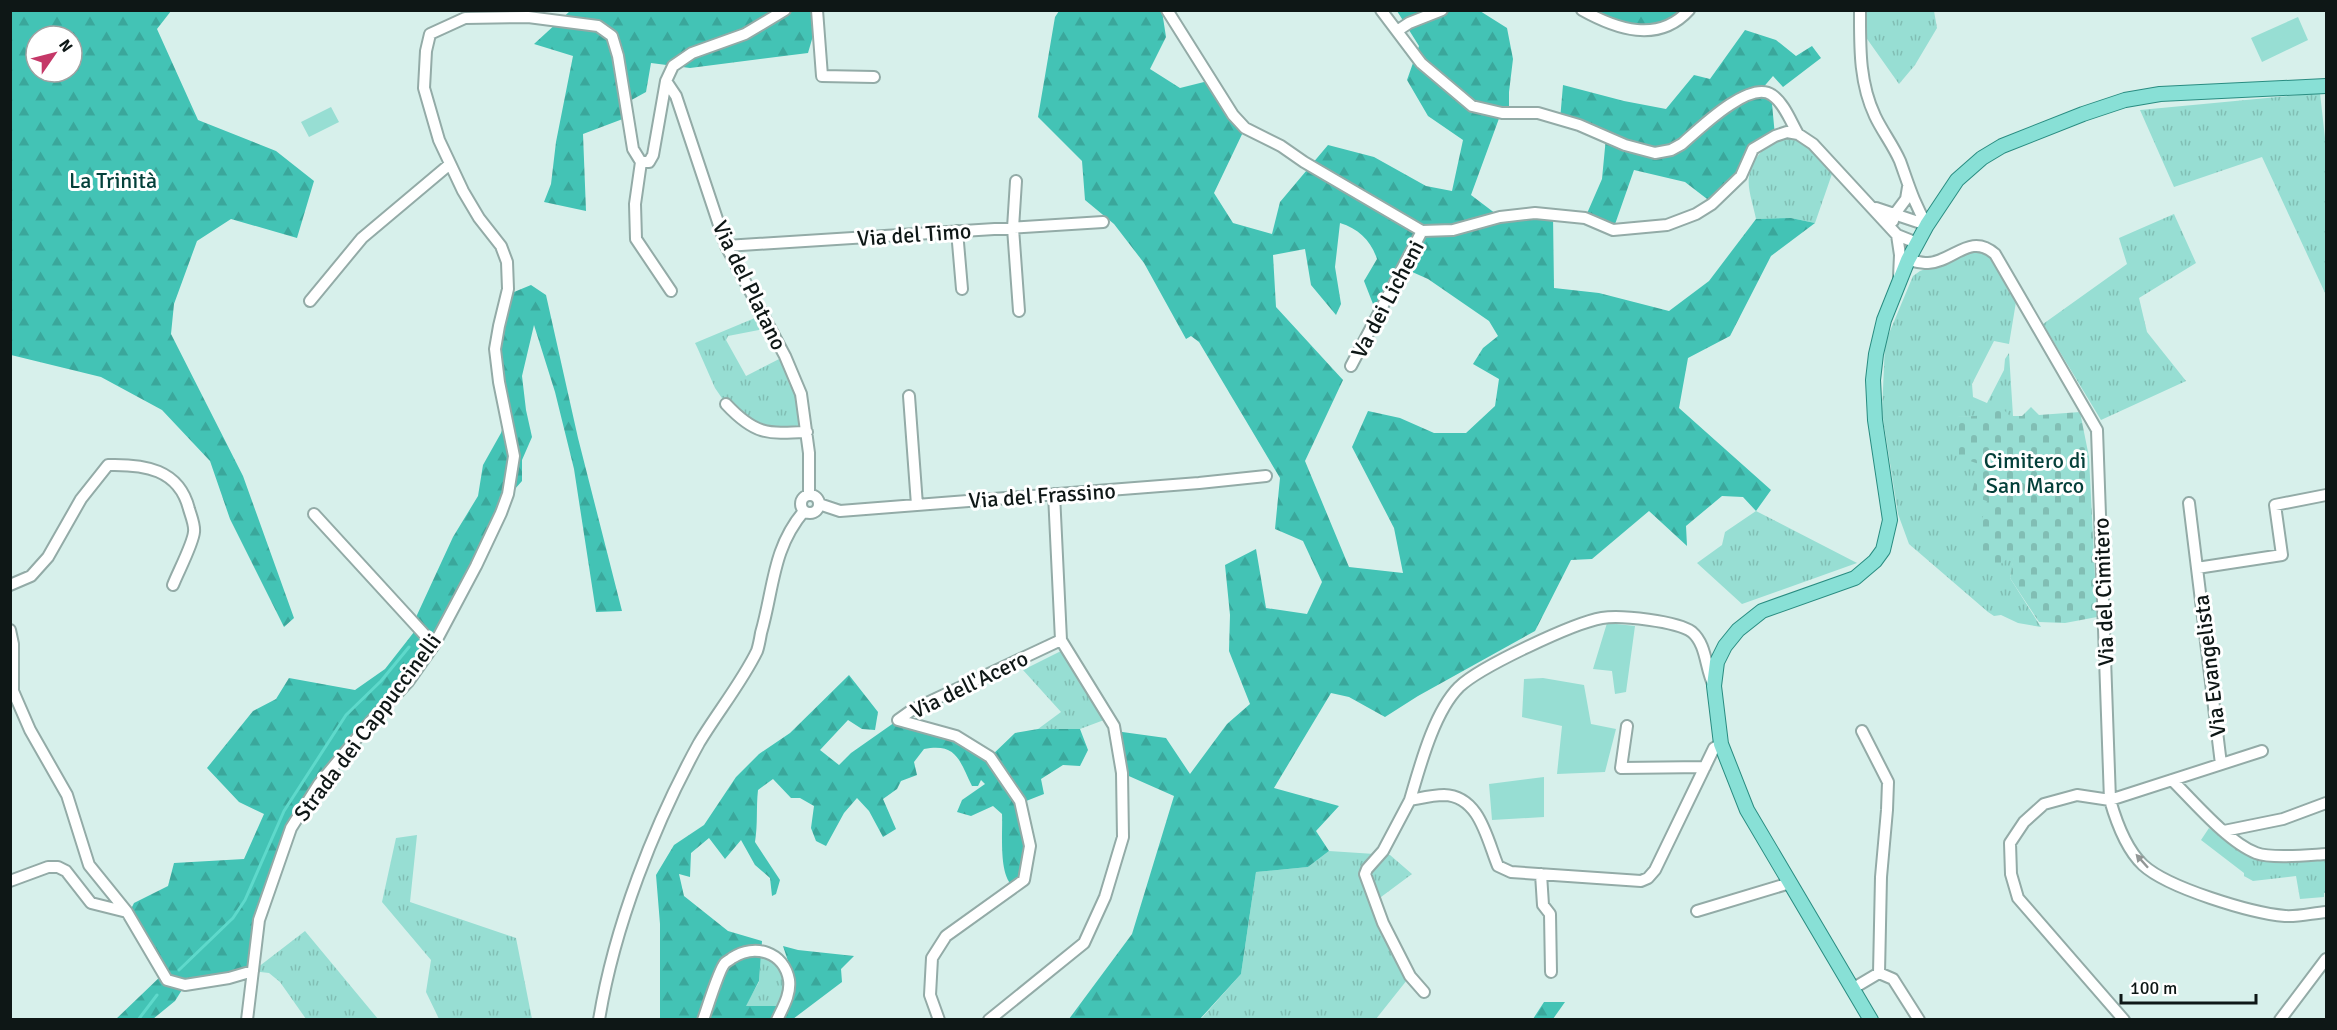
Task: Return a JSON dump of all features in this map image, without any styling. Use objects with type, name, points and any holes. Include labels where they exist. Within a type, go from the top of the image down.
[{"type":"main road","points":[[1870,1020],[1748,810],[1721,744],[1714,686],[1717,662],[1725,646],[1738,630],[1762,611],[1855,578],[1866,571],[1883,550],[1890,520],[1875,420],[1873,380],[1875,354],[1884,320],[1908,260],[1927,225],[1957,180],[1982,158],[2002,146],[2125,100],[2160,94],[2326,86]]},
{"type":"street","points":[[671,291],[636,239],[635,204],[641,162],[649,162],[653,155],[666,81],[673,66],[692,53],[745,34],[785,10]]},
{"type":"street","points":[[817,10],[822,76],[874,77]]},
{"type":"street","points":[[1167,10],[1233,115],[1245,128],[1281,146],[1304,162],[1422,231],[1453,230],[1500,217],[1535,213],[1585,219],[1613,230],[1667,225],[1696,214],[1712,204],[1741,176],[1753,149],[1786,132],[1798,134],[1814,144],[1895,233],[1917,243]]},
{"type":"street","points":[[1381,10],[1421,63],[1472,106],[1502,113],[1538,113],[1579,125],[1625,144],[1655,153],[1671,150],[1682,144],[1743,96],[1760,90],[1771,93],[1779,100],[1798,134]]},
{"type":"street","points":[[1397,31],[1409,23],[1442,10]]},
{"type":"street","points":[[1582,10],[1604,22],[1645,32],[1666,27],[1689,10]]},
{"type":"street","points":[[1860,10],[1861,67],[1866,92],[1875,116],[1899,159],[1908,187],[1927,225]]},
{"type":"street","name":"Strada dei Cappuccinelli","points":[[247,1020],[259,920],[291,828],[319,784],[372,720],[408,682],[434,645],[501,513],[508,494],[514,456],[499,382],[495,349],[508,290],[507,262],[501,246],[479,218],[439,141],[424,88],[426,51],[430,34],[465,18],[528,17],[598,26],[612,36],[618,56],[633,149],[641,162]]},
{"type":"street","name":"Via del Platano","points":[[666,81],[676,96],[726,246],[795,376],[801,394],[807,432],[809,495]]},
{"type":"street","points":[[310,301],[362,238],[450,164]]},
{"type":"street","points":[[1016,181],[1013,228],[1019,311]]},
{"type":"street","points":[[1899,279],[1900,255],[1894,215],[1906,199],[1908,187]]},
{"type":"street","points":[[1873,207],[1927,225]]},
{"type":"street","name":"Via del Timo","points":[[726,246],[1103,222]]},
{"type":"street","points":[[957,231],[962,289]]},
{"type":"street","name":"Va dei Licheni","points":[[1352,366],[1422,231]]},
{"type":"street","name":"Via del Cimitero","points":[[1908,260],[1928,263],[1978,245],[1987,247],[1995,254],[2097,430],[2110,800],[2123,835],[2143,865],[2213,899],[2287,916],[2326,912]]},
{"type":"street","points":[[909,396],[917,505]]},
{"type":"street","points":[[726,404],[739,419],[759,431],[807,432]]},
{"type":"street","points":[[10,585],[31,576],[48,557],[81,499],[108,465],[131,464],[158,471],[176,481],[188,504],[194,533],[173,585]]},
{"type":"street","name":"Via del Frassino","points":[[819,504],[840,511],[1266,476]]},
{"type":"street","points":[[809,495],[817,499],[819,504],[817,510],[812,513],[804,511],[801,506],[802,500],[809,495]]},
{"type":"street","points":[[989,1020],[1084,943],[1105,897],[1123,837],[1122,773],[1114,726],[1061,640],[1054,495]]},
{"type":"street","name":"Via Evangelista","points":[[2197,568],[2282,555],[2275,505],[2326,495]]},
{"type":"street","name":"Via Evangelista","points":[[2189,502],[2220,764]]},
{"type":"street","points":[[599,1020],[613,956],[640,873],[684,771],[718,711],[758,649],[779,550],[794,522],[804,511]]},
{"type":"street","points":[[314,514],[434,645]]},
{"type":"street","points":[[1424,992],[1410,976],[1383,923],[1365,874],[1383,851],[1410,800],[1426,747],[1448,701],[1459,687],[1475,675],[1527,648],[1581,624],[1614,617],[1677,625],[1690,631],[1701,642],[1708,675],[1714,686]]},
{"type":"street","points":[[10,630],[13,644],[13,691],[30,730],[67,795],[89,865],[127,912],[167,980],[185,985],[229,978],[253,970]]},
{"type":"street","name":"Via dell'Acero","points":[[939,1020],[930,995],[932,958],[946,936],[1024,880],[1030,846],[1020,801],[990,757],[956,736],[898,720],[912,710],[1061,640]]},
{"type":"street","points":[[1627,726],[1621,768],[1705,767]]},
{"type":"street","points":[[1862,731],[1888,782],[1881,877],[1879,973]]},
{"type":"street","points":[[1410,800],[1444,795],[1465,801],[1480,820],[1498,867],[1511,872],[1641,881],[1648,878],[1655,870],[1714,748],[1721,744]]},
{"type":"street","name":"Via Evangelista","points":[[2110,800],[2262,751]]},
{"type":"street","points":[[2172,780],[2224,831],[2257,854],[2286,856],[2326,854]]},
{"type":"street","points":[[2110,800],[2077,795],[2044,804],[2024,822],[2010,843],[2011,874],[2018,898],[2124,1020]]},
{"type":"street","points":[[2224,831],[2283,819],[2326,803]]},
{"type":"street","points":[[10,881],[48,867],[58,867],[66,871],[91,903],[127,912]]},
{"type":"street","points":[[1541,874],[1543,905],[1550,914],[1551,972]]},
{"type":"street","points":[[1697,911],[1790,883]]},
{"type":"street","points":[[703,1020],[725,963],[742,952],[761,950],[776,956],[784,965],[789,982],[788,998],[777,1020]]},
{"type":"street","points":[[2280,1020],[2326,959]]},
{"type":"street","points":[[1852,989],[1879,973]]},
{"type":"street","points":[[1879,973],[1893,979],[1918,1020]]},
{"type":"green space","name":"La Trinità","points":[[11,10],[171,11],[157,29],[198,120],[276,151],[314,181],[297,238],[231,219],[197,241],[174,304],[171,334],[243,476],[294,618],[284,627],[230,519],[210,461],[162,410],[101,377],[11,355]]},
{"type":"green space","points":[[570,11],[817,11],[817,22],[808,53],[690,68],[651,63],[646,92],[626,103],[628,117],[583,134],[586,211],[544,202],[551,184],[556,142],[573,56],[534,44]]},
{"type":"green space","points":[[1059,11],[1162,11],[1166,37],[1150,69],[1180,88],[1212,80],[1245,128],[1214,193],[1233,223],[1272,234],[1280,202],[1328,145],[1374,157],[1426,186],[1452,191],[1463,140],[1428,116],[1407,80],[1419,46],[1397,11],[1480,11],[1507,28],[1513,59],[1509,113],[1501,113],[1471,195],[1500,217],[1553,215],[1554,288],[1599,293],[1669,311],[1709,281],[1756,219],[1791,218],[1815,223],[1771,256],[1730,336],[1688,358],[1679,408],[1771,490],[1756,511],[1743,497],[1722,496],[1686,526],[1687,546],[1649,511],[1592,559],[1571,560],[1535,631],[1418,696],[1385,717],[1349,697],[1331,693],[1274,788],[1339,806],[1316,831],[1329,851],[1308,867],[1256,872],[1241,974],[1200,1019],[1069,1019],[1132,934],[1174,796],[1122,773],[1115,731],[1166,738],[1190,774],[1227,724],[1250,704],[1229,651],[1230,615],[1225,565],[1256,549],[1266,608],[1307,614],[1322,582],[1303,541],[1275,529],[1280,478],[1199,342],[1191,336],[1186,339],[1144,263],[1114,224],[1085,200],[1082,161],[1038,117],[1055,17]],"holes":[[[1340,223],[1363,236],[1377,259],[1364,281],[1373,304],[1398,302],[1410,271],[1428,279],[1489,321],[1498,336],[1483,348],[1473,364],[1499,379],[1495,406],[1466,433],[1434,433],[1400,418],[1368,411],[1352,447],[1394,528],[1403,573],[1349,567],[1305,461],[1343,380],[1276,307],[1273,255],[1305,249],[1311,285],[1336,315],[1341,304],[1335,267]]]},
{"type":"green space","points":[[1582,11],[1689,11],[1645,32]]},
{"type":"green space","points":[[1865,11],[1934,11],[1937,28],[1915,65],[1899,84],[1865,36]]},
{"type":"green space","points":[[2298,17],[2308,40],[2262,62],[2251,38]]},
{"type":"green space","points":[[1745,30],[1776,40],[1796,56],[1812,46],[1821,58],[1783,87],[1773,76],[1761,90],[1771,93],[1775,136],[1753,149],[1741,176],[1711,202],[1685,182],[1634,170],[1613,230],[1585,218],[1602,179],[1606,137],[1560,120],[1563,85],[1666,109],[1694,75],[1710,79]]},
{"type":"green space","points":[[2320,93],[2326,147],[2326,295],[2262,157],[2174,187],[2140,110]]},
{"type":"green space","points":[[331,107],[339,122],[309,137],[301,122]]},
{"type":"green space","points":[[1794,137],[1808,144],[1833,171],[1815,223],[1791,218],[1756,219],[1749,182],[1751,168],[1759,154],[1771,144]]},
{"type":"green space","points":[[2174,214],[2196,263],[2139,298],[2147,332],[2186,381],[2101,420],[2043,324],[2127,264],[2119,238]]},
{"type":"green space","points":[[1974,251],[1993,256],[2016,302],[2009,344],[1994,341],[1972,384],[1973,397],[1987,403],[2004,370],[2005,359],[2009,353],[2013,416],[1957,417],[1979,463],[1987,501],[2015,553],[2010,578],[2041,627],[2018,623],[1988,612],[1909,544],[1898,514],[1882,412],[1885,343],[1913,276],[1920,271]]},
{"type":"green space","points":[[531,285],[546,295],[578,438],[622,611],[596,612],[574,469],[555,392],[534,325],[522,376],[532,437],[522,460],[522,481],[507,498],[434,645],[291,828],[259,920],[253,971],[185,985],[175,1001],[153,1019],[115,1020],[163,974],[128,915],[134,903],[168,886],[174,863],[244,859],[264,814],[239,802],[207,768],[253,711],[276,699],[289,678],[355,690],[385,669],[414,632],[417,615],[453,537],[478,496],[483,465],[501,433],[506,417],[499,382],[499,326],[514,292]]},
{"type":"green space","points":[[762,315],[769,328],[728,336],[726,340],[746,376],[785,356],[807,432],[759,431],[726,404],[715,388],[695,343]]},
{"type":"green space","name":"Cimitero di San Marco","points":[[2000,406],[2010,416],[2022,416],[2031,407],[2039,415],[2080,412],[2089,457],[2097,617],[2065,623],[2039,622],[2010,578],[2014,554],[1994,569],[1977,540],[1987,501],[1971,496],[1979,464],[1958,457],[1957,417],[1992,415]]},
{"type":"green space","points":[[1756,511],[1857,563],[1742,604],[1697,563],[1722,545],[1725,532]]},
{"type":"green space","points":[[1607,623],[1635,626],[1626,692],[1615,694],[1612,671],[1593,669]]},
{"type":"green space","points":[[1061,651],[1104,720],[1080,729],[1038,729],[1061,712],[1023,670]]},
{"type":"green space","points":[[849,675],[878,712],[875,730],[862,729],[848,720],[820,750],[839,765],[851,753],[898,720],[956,736],[990,757],[1015,733],[1038,729],[1080,729],[1088,750],[1080,766],[1063,765],[1041,779],[1044,794],[1021,803],[1030,846],[1024,880],[1014,887],[1006,874],[1002,854],[1002,814],[993,806],[971,816],[957,812],[962,800],[985,784],[981,780],[978,786],[972,786],[960,761],[950,751],[935,748],[924,749],[914,762],[917,775],[901,781],[897,789],[883,799],[896,829],[883,837],[869,811],[857,798],[844,813],[826,846],[816,841],[811,828],[814,806],[800,798],[791,798],[773,779],[758,790],[755,842],[780,880],[776,894],[772,896],[770,878],[755,865],[741,840],[725,859],[709,838],[691,853],[690,877],[679,874],[684,896],[728,931],[762,941],[759,981],[746,1006],[783,1006],[795,982],[783,946],[798,950],[854,956],[841,969],[842,982],[793,1019],[660,1019],[660,924],[656,875],[674,845],[704,825],[736,777],[759,754],[790,733]]},
{"type":"green space","points":[[1543,678],[1584,685],[1591,724],[1616,729],[1605,772],[1557,774],[1562,726],[1522,717],[1524,679]]},
{"type":"green space","points":[[1544,777],[1544,817],[1492,820],[1489,784]]},
{"type":"green space","points":[[2209,828],[2245,855],[2326,858],[2324,897],[2300,899],[2296,876],[2253,881],[2244,876],[2244,873],[2201,840]]},
{"type":"green space","points":[[417,835],[410,902],[516,938],[532,1019],[439,1019],[426,992],[431,960],[382,902],[396,838]]},
{"type":"green space","points":[[1329,851],[1390,855],[1412,874],[1381,897],[1383,923],[1407,980],[1376,1019],[1200,1020],[1241,974],[1256,872],[1308,867]]},
{"type":"green space","points":[[305,931],[378,1019],[306,1019],[280,982],[269,973],[253,971]]},
{"type":"green space","points":[[761,950],[769,953],[789,982],[783,1006],[745,1006],[759,982]]},
{"type":"green space","points":[[1544,1002],[1565,1002],[1553,1019],[1533,1019]]},
{"type":"waterway","points":[[179,970],[233,918],[245,900],[284,811],[346,715],[381,681],[409,647]]},
{"type":"waterway","points":[[138,1020],[157,995]]}]
